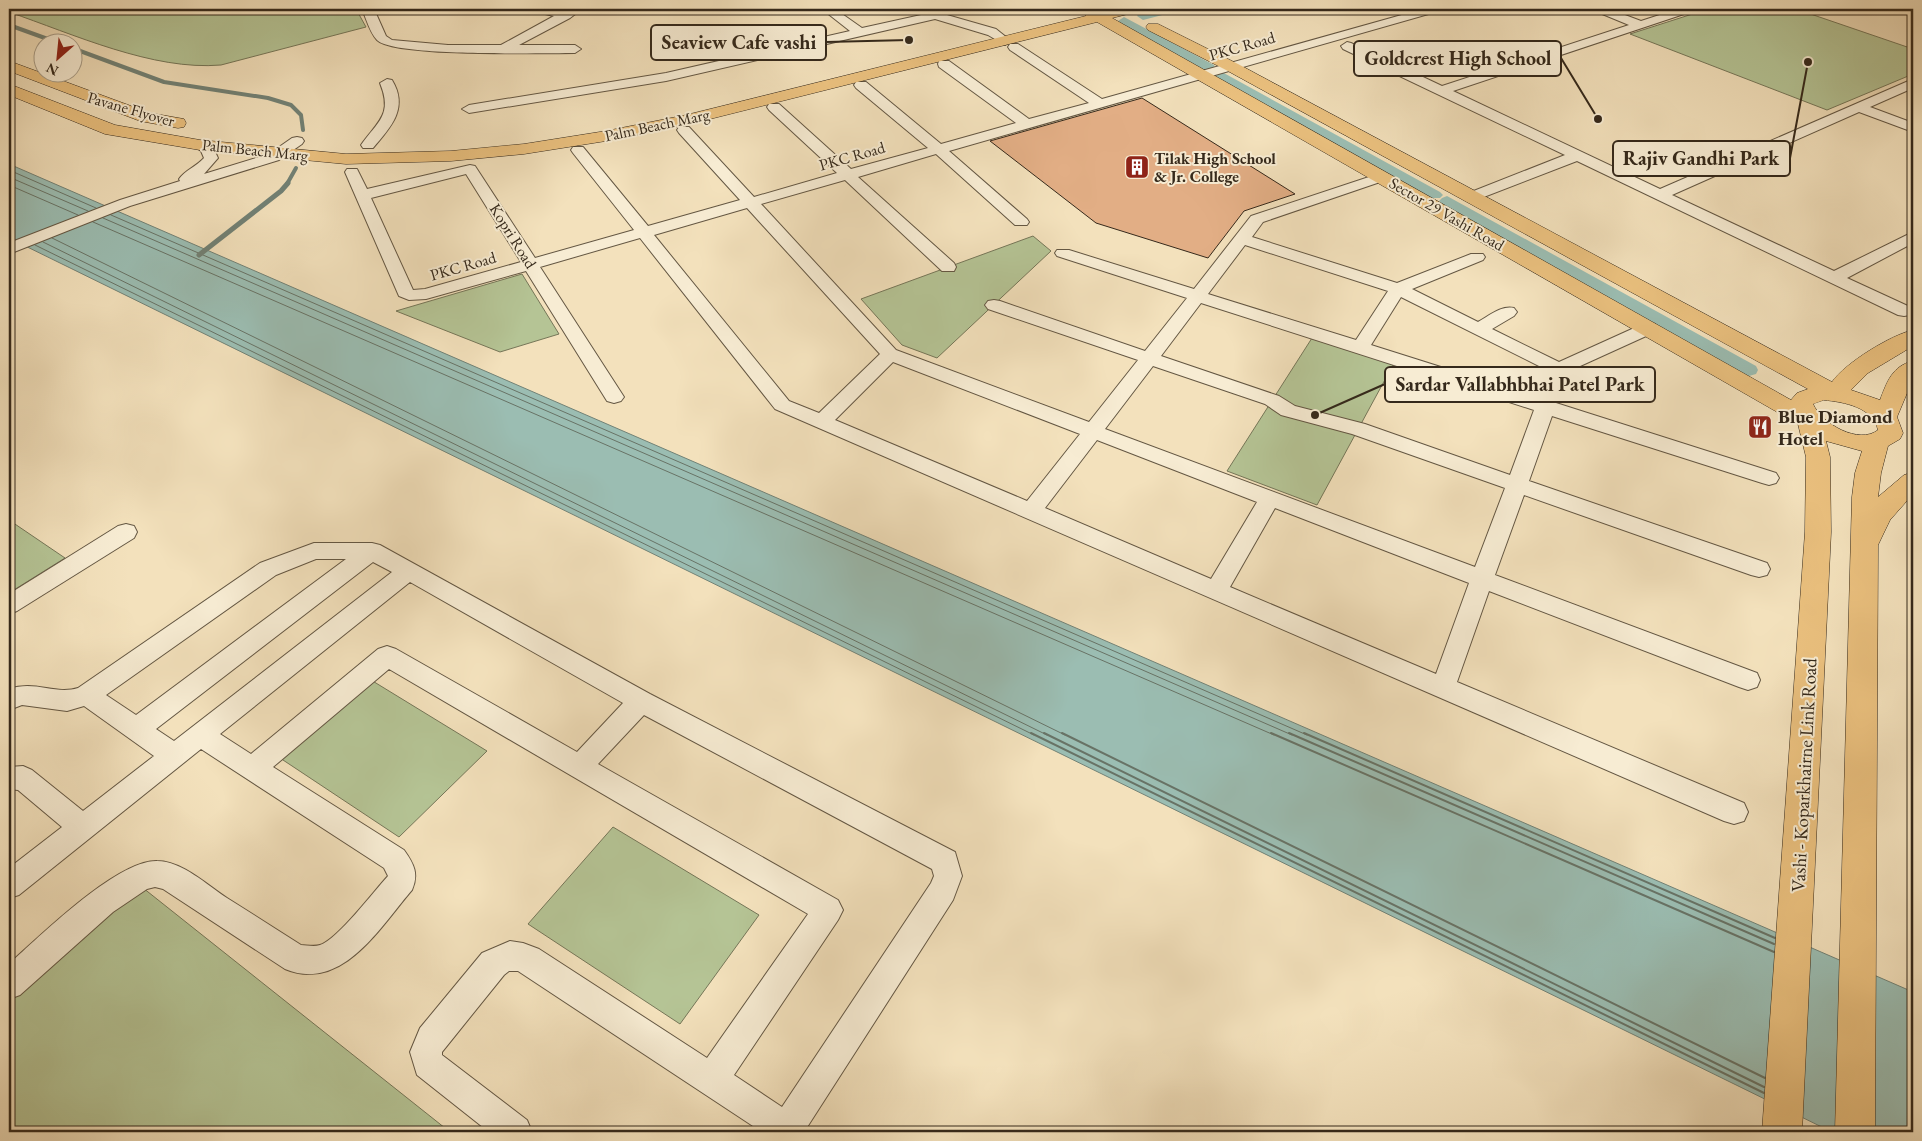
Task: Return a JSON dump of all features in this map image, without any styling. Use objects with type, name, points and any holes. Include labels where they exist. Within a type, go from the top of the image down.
[{"type":"main road","name":"Sector 29 Vashi Road","points":[[1124,10],[1776,363],[1837,394]]},
{"type":"main road","name":"Palm Beach Marg","points":[[172,139],[200,145],[346,159],[450,156],[524,149],[606,136],[686,120],[1004,40],[1090,12],[1124,10]]},
{"type":"main road","name":"Sector 29 Vashi Road","points":[[1090,12],[1649,328],[1820,428],[1849,440],[1881,430]]},
{"type":"main road","name":"Palm Beach Marg","points":[[220,131],[297,141],[368,145],[456,143],[523,136],[600,125],[1004,40]]},
{"type":"main road","points":[[9,53],[32,62]]},
{"type":"main road","name":"Pavane Flyover","points":[[9,66],[32,75]]},
{"type":"main road","name":"Pavane Flyover","points":[[9,78],[172,139]]},
{"type":"main road","name":"Pavane Flyover","points":[[52,82],[146,117],[195,125],[82,80]]},
{"type":"main road","points":[[9,89],[111,130],[172,139]]},
{"type":"main road","points":[[1881,430],[1865,403],[1837,394],[1841,384],[1858,369],[1913,337]]},
{"type":"main road","points":[[1855,1132],[1865,497],[1868,473],[1881,430],[1901,377],[1913,368]]},
{"type":"main road","name":"Vashi - Koparkhairne Link Road","points":[[1782,1132],[1818,532],[1818,457],[1809,420],[1803,411],[1801,403],[1805,398],[1818,393],[1837,394]]},
{"type":"main road","points":[[1865,546],[1874,522],[1885,506],[1913,480]]},
{"type":"street","points":[[368,9],[382,38],[390,44],[448,49],[575,50]]},
{"type":"street","points":[[536,9],[571,12]]},
{"type":"street","points":[[828,9],[861,32]]},
{"type":"street","points":[[915,9],[1004,40],[1100,104]]},
{"type":"street","name":"PKC Road","points":[[352,172],[405,292],[409,295],[426,294],[1435,9]]},
{"type":"street","points":[[1599,9],[1641,25]]},
{"type":"street","points":[[1441,91],[1690,9]]},
{"type":"street","points":[[501,50],[571,12]]},
{"type":"street","points":[[469,109],[666,77],[936,15]]},
{"type":"street","points":[[1347,46],[1904,311]]},
{"type":"street","points":[[944,64],[1028,125]]},
{"type":"street","points":[[368,145],[389,120],[393,111],[392,99],[386,83]]},
{"type":"street","points":[[1659,195],[1913,83]]},
{"type":"street","points":[[861,85],[940,150],[1021,222]]},
{"type":"street","points":[[774,107],[948,267]]},
{"type":"street","points":[[1858,107],[1913,128]]},
{"type":"street","points":[[684,130],[890,354],[1748,680]]},
{"type":"street","points":[[9,249],[124,203],[246,167],[281,154],[297,141]]},
{"type":"street","points":[[163,191],[197,173],[208,163],[212,158],[210,153],[200,145]]},
{"type":"street","points":[[578,150],[782,405],[1734,812]]},
{"type":"street","points":[[1472,197],[1577,156]]},
{"type":"street","name":"Kopri Road","points":[[363,195],[470,168],[614,397]]},
{"type":"street","points":[[1031,512],[1257,219],[1381,176]]},
{"type":"street","points":[[1242,238],[1398,289],[1559,369]]},
{"type":"street","points":[[1834,278],[1913,238]]},
{"type":"street","points":[[1063,253],[1769,478]]},
{"type":"street","points":[[1362,347],[1398,289],[1477,257]]},
{"type":"street","points":[[994,305],[1272,400],[1288,411],[1358,429],[1760,570]]},
{"type":"street","points":[[1480,330],[1508,312]]},
{"type":"street","points":[[1443,687],[1559,369],[1649,328]]},
{"type":"street","points":[[822,422],[890,354]]},
{"type":"street","points":[[1216,591],[1270,498]]},
{"type":"street","points":[[9,605],[126,532]]},
{"type":"street","points":[[9,700],[23,694],[64,700],[76,699],[87,695],[268,569],[314,551],[372,551],[641,701],[945,861],[948,876],[943,890],[786,1131],[712,1079],[528,959],[515,954],[503,957],[493,964],[431,1039],[426,1052],[428,1064],[515,1132]]},
{"type":"street","points":[[137,729],[372,551]]},
{"type":"street","points":[[9,885],[409,571]]},
{"type":"street","points":[[252,769],[387,656],[828,910],[712,1079]]},
{"type":"street","points":[[87,695],[174,755]]},
{"type":"street","points":[[579,766],[641,701]]},
{"type":"street","points":[[9,984],[112,894],[135,880],[154,874],[170,877],[296,958],[314,960],[327,958],[341,948],[402,881],[402,870],[394,860],[200,735]]},
{"type":"street","points":[[9,778],[23,778],[83,826]]},
{"type":"green space","points":[[9,9],[356,9],[366,27],[221,65],[195,65],[141,57],[82,39],[82,32],[64,32],[9,12]]},
{"type":"green space","points":[[1708,9],[1796,9],[1913,49],[1913,74],[1827,110],[1630,34]]},
{"type":"green space","points":[[1033,236],[1051,251],[937,358],[902,345],[861,299]]},
{"type":"green space","points":[[522,274],[559,334],[500,352],[396,311]]},
{"type":"green space","points":[[1312,338],[1394,363],[1317,505],[1227,471]]},
{"type":"green space","points":[[9,520],[65,558],[9,593]]},
{"type":"green space","points":[[371,680],[487,751],[399,837],[280,758]]},
{"type":"green space","points":[[613,827],[759,915],[680,1024],[528,924]]},
{"type":"green space","points":[[133,880],[450,1132],[9,1132],[9,985]]},
{"type":"water","points":[[9,164],[1913,992],[1913,1132],[1832,1132],[9,238]]},
{"type":"building","name":"Tilak High School & Jr. College","points":[[1142,98],[1295,194],[1244,211],[1208,258],[1096,223],[990,141]]},
{"type":"waterway","points":[[1143,16],[1174,9]]},
{"type":"waterway","points":[[1124,21],[1209,68]]},
{"type":"waterway","points":[[9,25],[32,33]]},
{"type":"waterway","points":[[82,52],[164,82],[268,98],[291,105],[301,115],[303,130]]},
{"type":"waterway","points":[[1222,76],[1435,195]]},
{"type":"waterway","points":[[287,184],[296,168]]},
{"type":"waterway","points":[[199,255],[281,191],[288,183]]},
{"type":"waterway","points":[[1447,201],[1749,370]]},
{"type":"place","name":"Seaview Cafe vashi","points":[[909,40]]},
{"type":"place","name":"Rajiv Gandhi Park","points":[[1808,62]]},
{"type":"place","name":"Goldcrest High School","points":[[1598,119]]},
{"type":"place","name":"Tilak High School & Jr. College","points":[[1137,167]]},
{"type":"place","name":"Sardar Vallabhbhai Patel Park","points":[[1315,415]]},
{"type":"place","name":"Blue Diamond Hotel","points":[[1760,427]]}]
